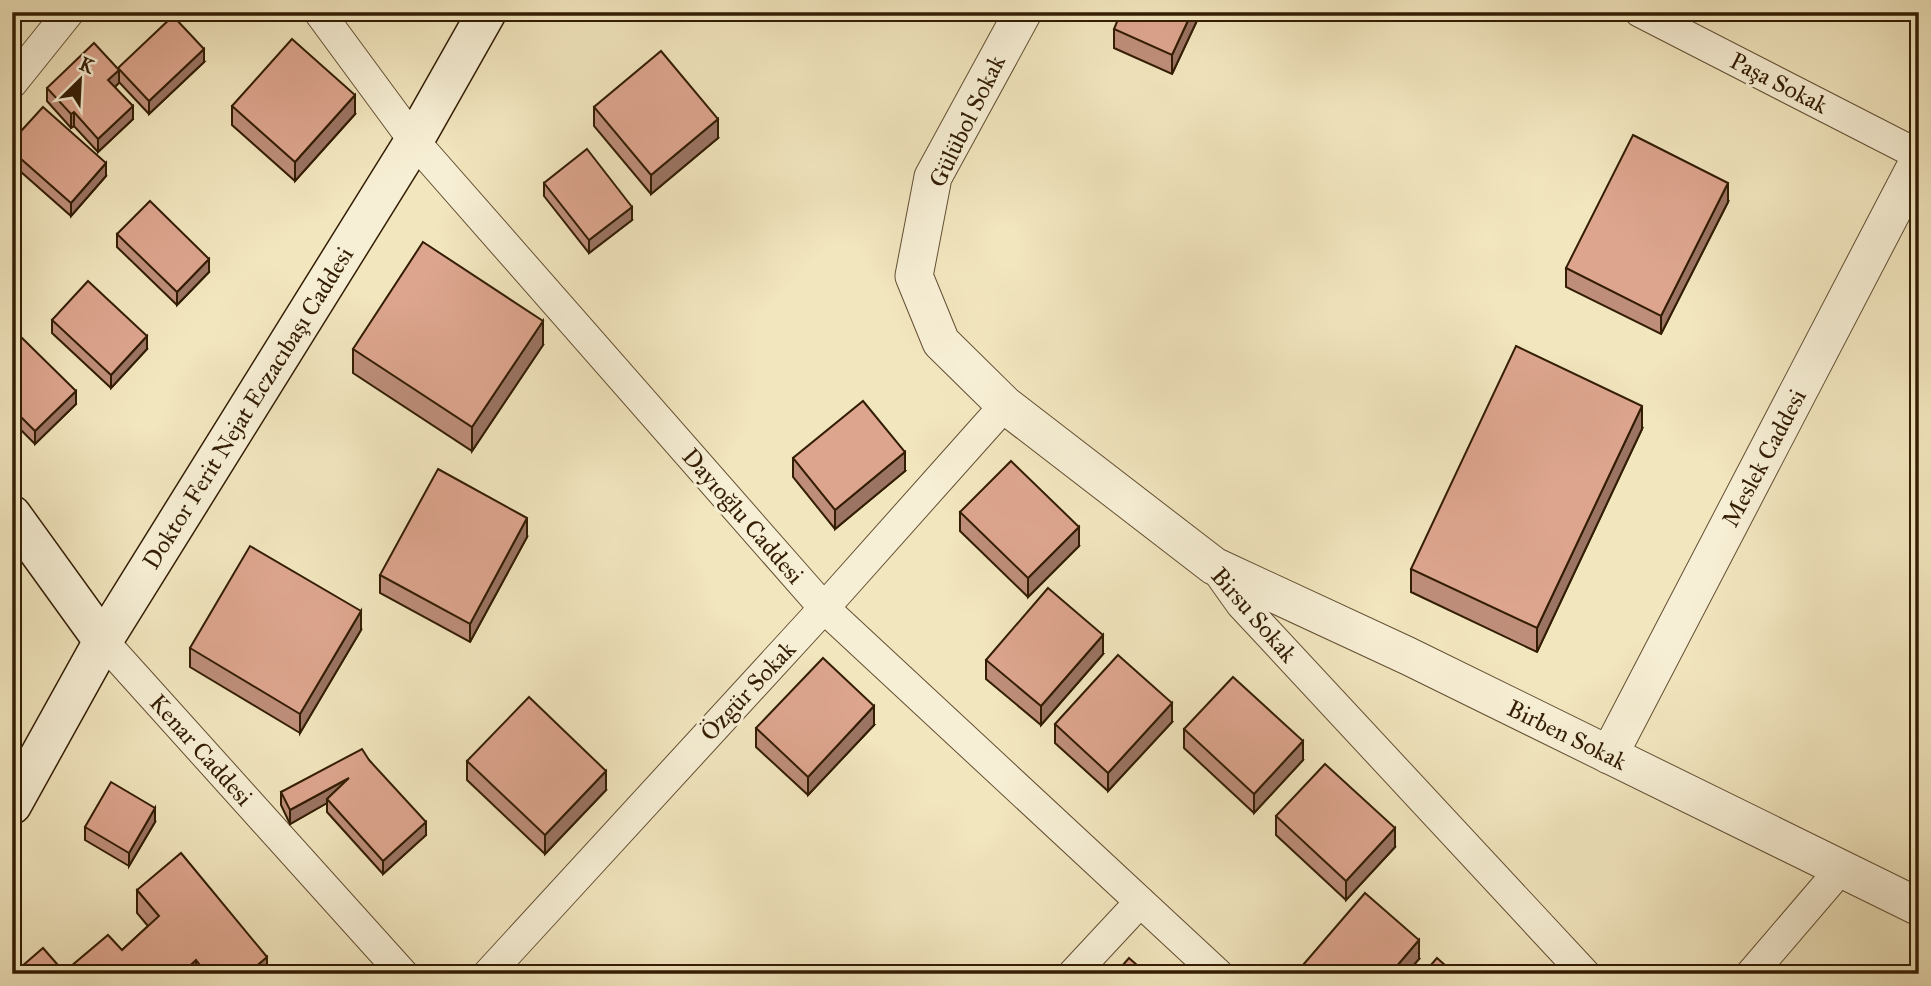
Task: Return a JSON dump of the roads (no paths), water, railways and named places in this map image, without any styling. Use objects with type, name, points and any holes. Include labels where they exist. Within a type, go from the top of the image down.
[{"type":"main road","name":"Doktor Ferit Nejat Eczacıbaşı Caddesi","points":[[12,804],[103,641],[414,141],[487,12]]},
{"type":"main road","name":"Kenar Caddesi","points":[[14,522],[103,641]]},
{"type":"street","points":[[12,82],[69,12]]},
{"type":"street","name":"Dayıoğlu Caddesi","points":[[319,12],[414,141],[824,608],[1218,974]]},
{"type":"street","name":"Gülübol Sokak","points":[[914,276],[933,177],[1023,12]]},
{"type":"street","name":"Paşa Sokak","points":[[1640,12],[1919,155]]},
{"type":"street","name":"Meslek Caddesi","points":[[1609,755],[1919,160]]},
{"type":"street","name":"Birsu Sokak","points":[[914,276],[942,342],[1005,405],[1214,566],[1241,604],[1584,974]]},
{"type":"street","name":"Özgür Sokak","points":[[488,974],[824,608],[1005,405]]},
{"type":"street","name":"Birben Sokak","points":[[1214,566],[1408,656],[1919,908]]},
{"type":"street","name":"Kenar Caddesi","points":[[103,641],[404,974]]},
{"type":"street","points":[[1751,974],[1840,870]]},
{"type":"street","points":[[1073,974],[1140,901]]}]
